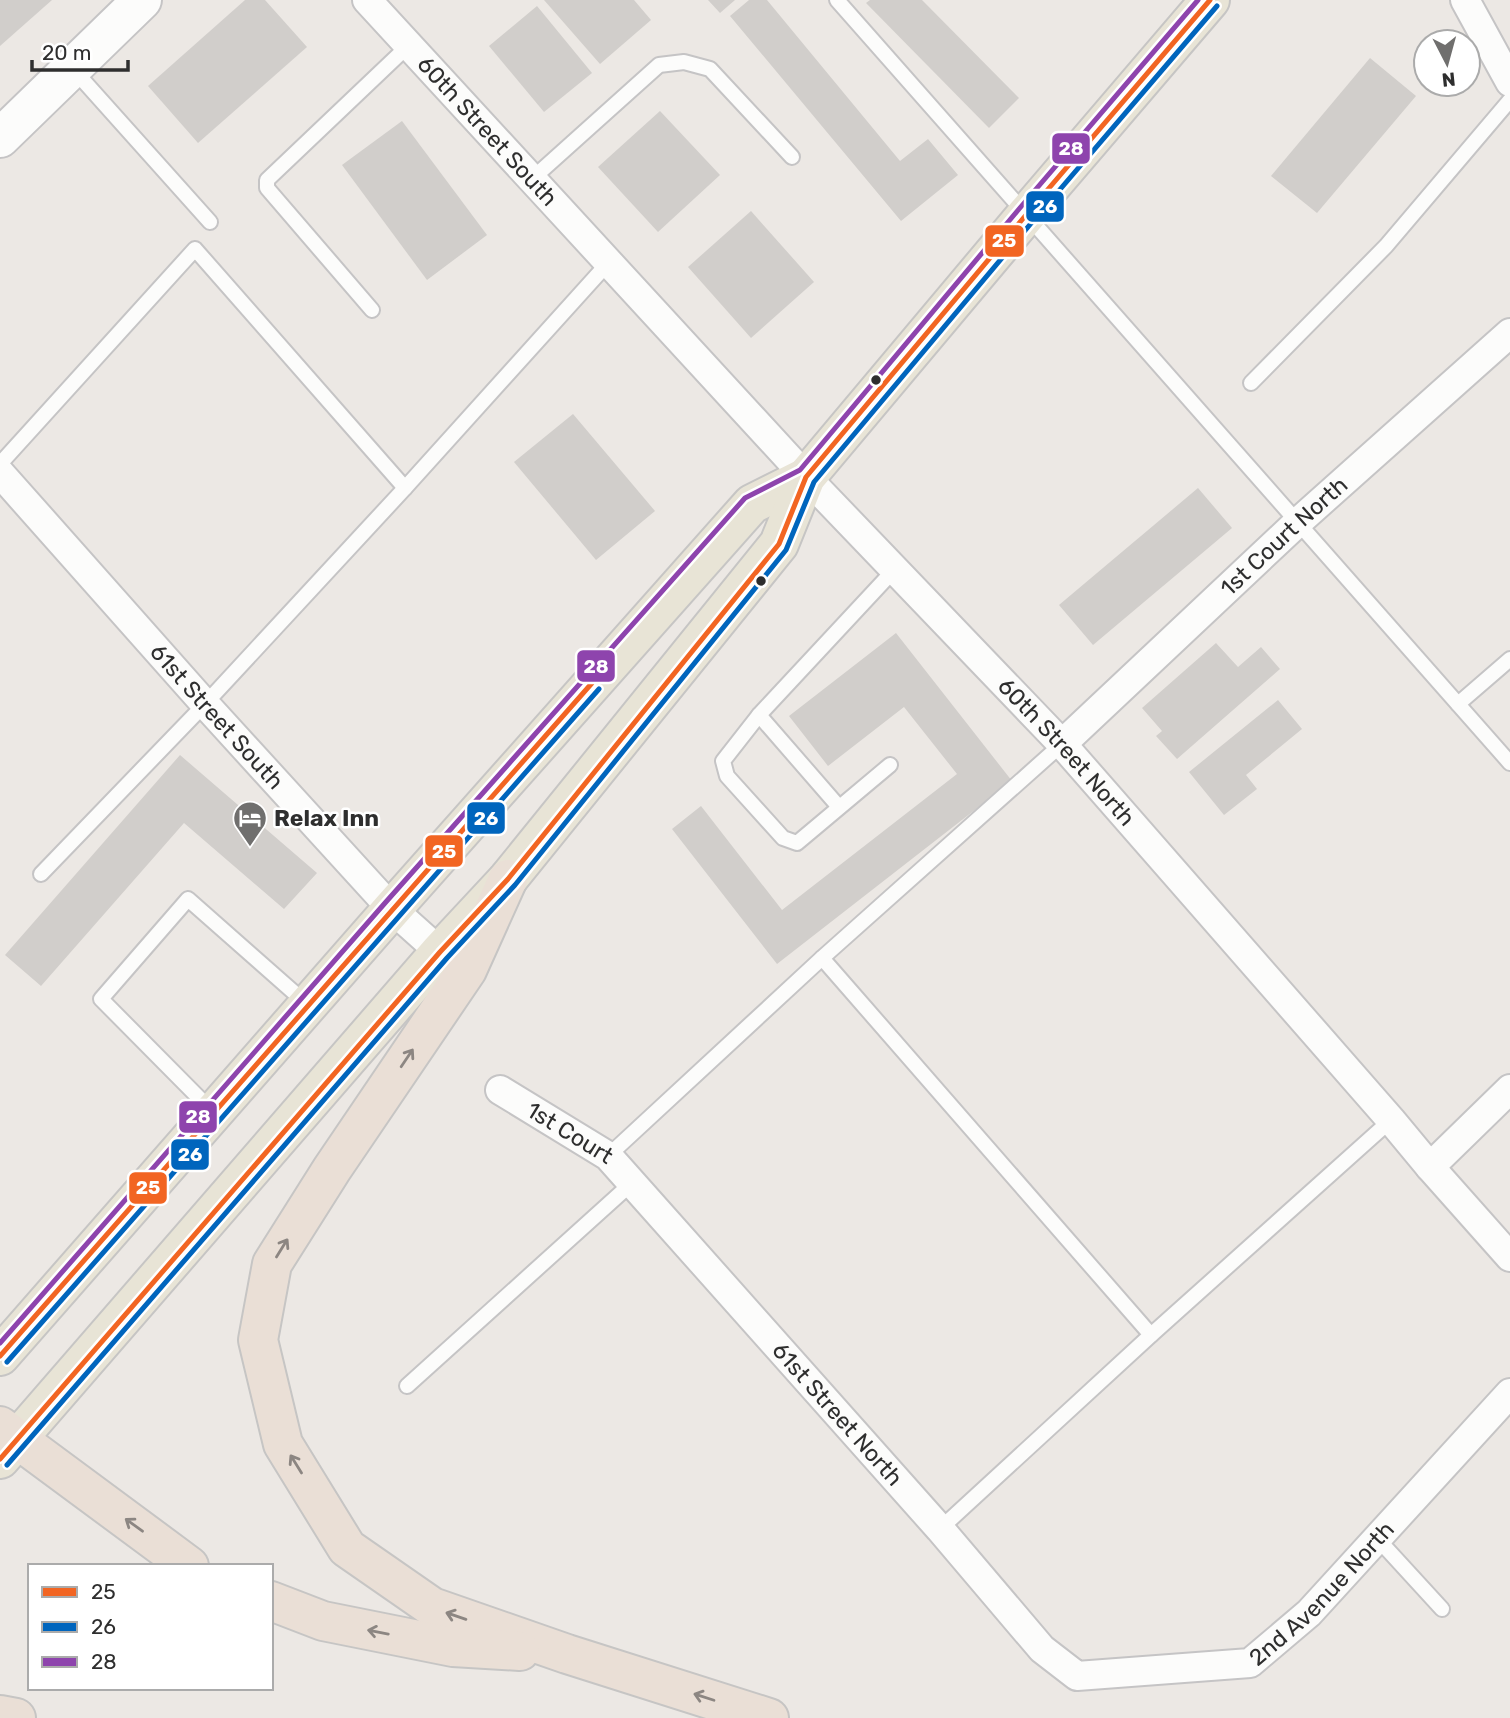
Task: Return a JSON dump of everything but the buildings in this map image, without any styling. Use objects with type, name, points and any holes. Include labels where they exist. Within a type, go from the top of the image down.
[{"type":"highway","points":[[508,879],[467,970],[332,1169],[272,1264],[258,1340],[283,1444],[347,1548],[432,1607],[769,1718]]},
{"type":"highway","points":[[6,1442],[186,1564]]},
{"type":"highway","points":[[273,1602],[323,1621],[453,1647],[568,1654]]},
{"type":"highway","points":[[0,1715],[16,1718]]},
{"type":"main road","points":[[6,1442],[440,952],[508,879],[779,544],[806,477],[1210,0]]},
{"type":"main road","points":[[0,1356],[752,504],[806,477]]},
{"type":"street","points":[[0,138],[142,0]]},
{"type":"street","name":"60th Street South","points":[[367,0],[609,262]]},
{"type":"street","points":[[1473,7],[1510,82]]},
{"type":"street","name":"60th Street North","points":[[609,262],[806,477],[1062,744],[1510,1257]]},
{"type":"street","name":"1st Court North","points":[[1062,744],[1297,523],[1510,333]]},
{"type":"street","name":"61st Street South","points":[[0,473],[392,909],[440,952]]},
{"type":"street","points":[[1430,1167],[1510,1089]]},
{"type":"street","name":"1st Court","points":[[500,1090],[608,1156],[633,1182]]},
{"type":"street","name":"61st Street North","points":[[633,1182],[940,1529],[1042,1649]]},
{"type":"street","name":"2nd Avenue North","points":[[1042,1649],[1077,1676],[1250,1663],[1309,1613],[1510,1393]]},
{"type":"lane","points":[[837,0],[1510,763]]},
{"type":"lane","points":[[372,310],[267,188],[267,180],[409,45]]},
{"type":"lane","points":[[532,179],[659,65],[684,62],[710,69],[792,157]]},
{"type":"lane","points":[[72,68],[210,222]]},
{"type":"lane","points":[[1251,383],[1386,246],[1510,100]]},
{"type":"lane","points":[[0,464],[195,249],[405,488]]},
{"type":"lane","points":[[41,874],[205,704],[609,262]]},
{"type":"lane","points":[[890,765],[797,843],[783,838],[727,776],[723,761],[759,715],[895,569]]},
{"type":"lane","points":[[1458,704],[1510,659]]},
{"type":"lane","points":[[759,715],[839,807]]},
{"type":"lane","points":[[608,1156],[822,958],[1062,744]]},
{"type":"lane","points":[[214,1112],[101,999],[188,898],[308,1005]]},
{"type":"lane","points":[[822,958],[1151,1335]]},
{"type":"lane","points":[[940,1529],[1391,1119]]},
{"type":"lane","points":[[407,1386],[633,1182]]},
{"type":"lane","points":[[1376,1537],[1442,1609]]},
{"type":"transit line","name":"28","points":[[0,1343],[385,903],[745,498],[800,470],[1198,0]]},
{"type":"transit line","name":"25","points":[[0,1459],[440,952],[508,879],[779,544],[806,477],[1210,0]]},
{"type":"transit line","name":"26","points":[[7,1465],[447,958],[515,885],[786,550],[814,482],[1217,6]]},
{"type":"transit line","name":"25","points":[[0,1356],[592,683]]},
{"type":"transit line","name":"26","points":[[7,1362],[599,689]]},
{"type":"place","name":"Relax Inn","points":[[250,848]]}]
